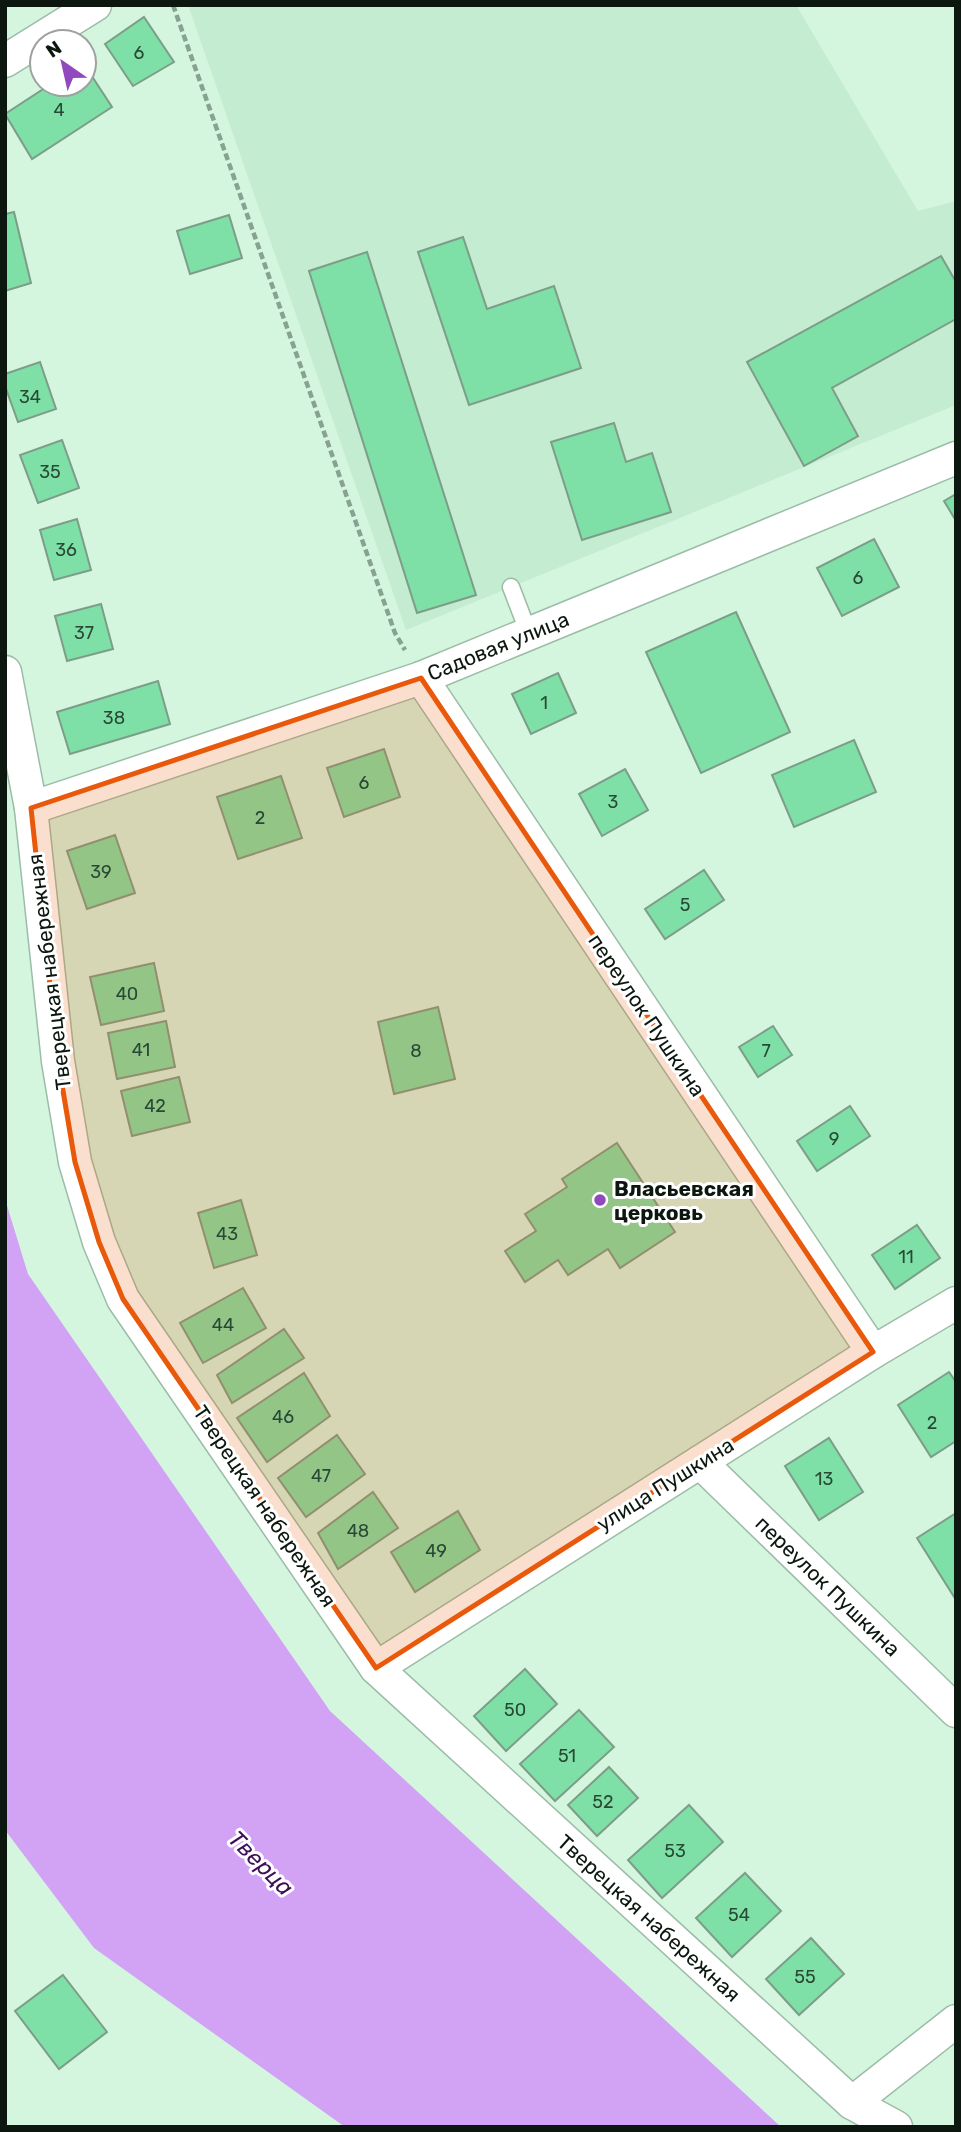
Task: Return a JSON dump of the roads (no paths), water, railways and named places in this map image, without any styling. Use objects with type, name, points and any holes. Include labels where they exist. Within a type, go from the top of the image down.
[{"type":"street","points":[[5,61],[95,5]]},
{"type":"street","name":"Садовая улица","points":[[31,808],[421,678],[956,458]]},
{"type":"street","name":"Тверецкая набережная","points":[[5,672],[31,808],[58,1061],[75,1162],[104,1253],[122,1298],[376,1668],[852,2103],[896,2127]]},
{"type":"street","name":"переулок Пушкина","points":[[421,678],[873,1352]]},
{"type":"street","name":"улица Пушкина","points":[[376,1668],[873,1352],[956,1303]]},
{"type":"street","name":"переулок Пушкина","points":[[700,1461],[956,1711]]},
{"type":"street","points":[[852,2103],[956,2021]]},
{"type":"lane","points":[[511,587],[529,634]]},
{"type":"water","name":"Тверца","points":[[5,1199],[28,1274],[330,1711],[781,2127],[345,2127],[94,1948],[5,1830]]},
{"type":"place","name":"Власьевская церковь","points":[[600,1200]]}]
